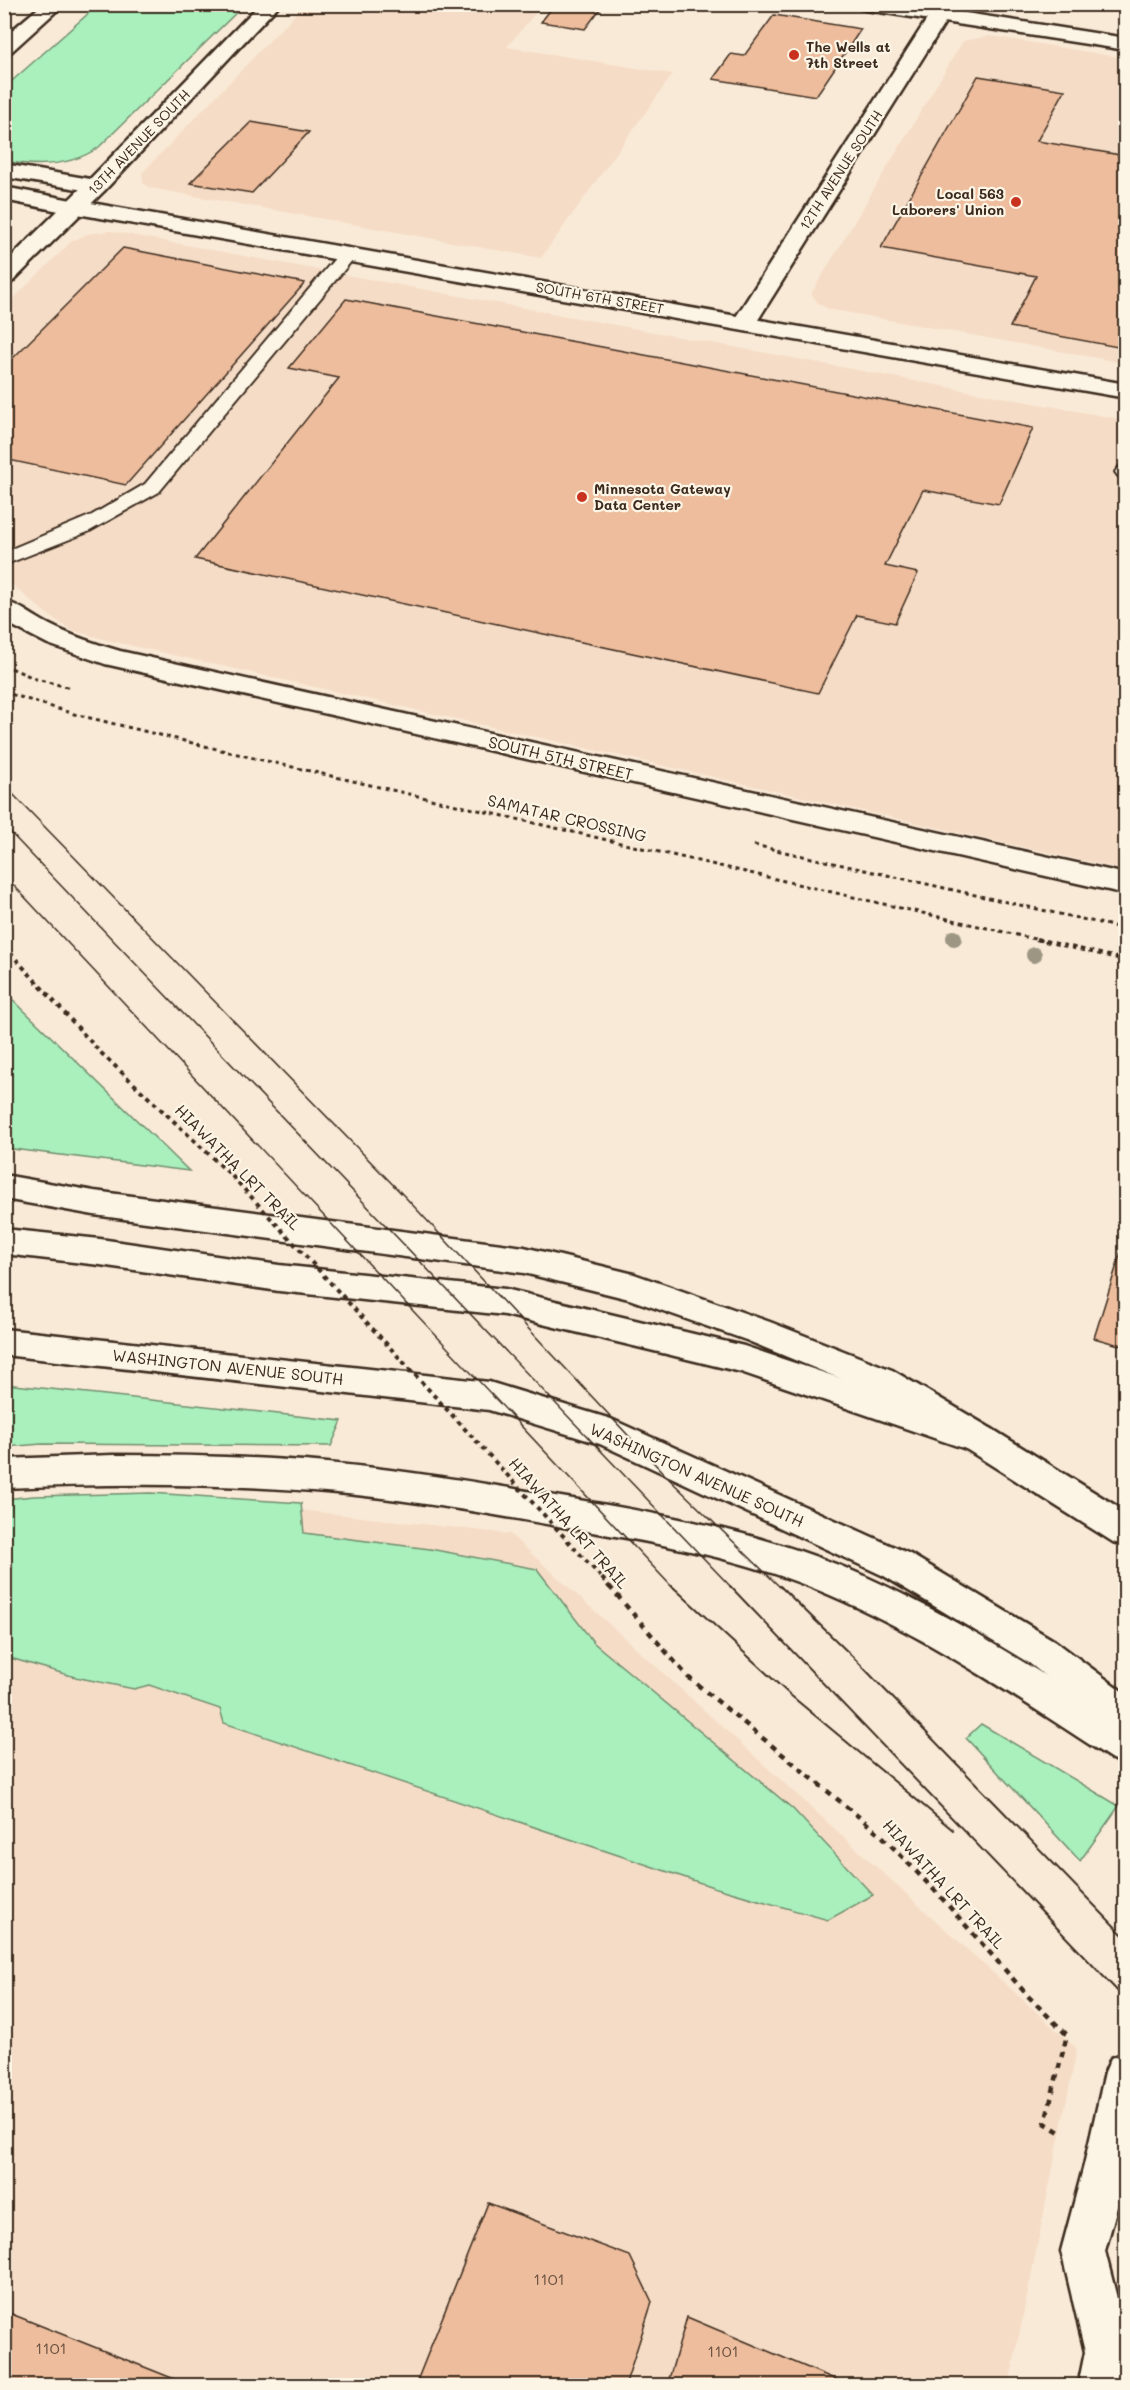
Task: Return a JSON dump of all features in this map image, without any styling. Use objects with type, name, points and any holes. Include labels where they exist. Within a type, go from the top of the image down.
[{"type":"main road","points":[[4,48],[55,4]]},
{"type":"main road","name":"13TH AVENUE SOUTH","points":[[4,277],[96,186],[271,4]]},
{"type":"main road","points":[[866,4],[1125,44]]},
{"type":"main road","name":"12TH AVENUE SOUTH","points":[[744,323],[939,16]]},
{"type":"main road","points":[[4,170],[118,192]]},
{"type":"main road","name":"SOUTH 6TH STREET","points":[[4,193],[1125,391]]},
{"type":"main road","points":[[152,199],[520,285]]},
{"type":"main road","name":"SOUTH 5TH STREET","points":[[4,609],[66,642],[115,658],[1125,884]]},
{"type":"main road","points":[[4,1187],[94,1203],[524,1260],[634,1287],[758,1331],[880,1380],[1125,1531]]},
{"type":"main road","points":[[4,1241],[100,1252],[279,1278],[505,1302],[744,1359],[979,1439]]},
{"type":"main road","name":"WASHINGTON AVENUE SOUTH","points":[[4,1342],[489,1396],[610,1433],[897,1565],[1042,1652],[1125,1717]]},
{"type":"main road","points":[[4,1474],[162,1469],[296,1475],[470,1496],[616,1521],[716,1544],[796,1566],[859,1591],[954,1638],[1125,1747]]},
{"type":"main road","points":[[1112,2355],[1083,2251],[1106,2165],[1125,2072]]},
{"type":"lane","points":[[4,559],[53,541],[128,504],[152,488],[348,254]]},
{"type":"path","name":"SAMATAR CROSSING","points":[[4,692],[74,714],[258,759],[1125,960]]},
{"type":"path","name":"HIAWATHA LRT TRAIL","points":[[4,946],[99,1051],[232,1176],[602,1578],[688,1677],[881,1834],[939,1895],[1029,1997],[1067,2035],[1045,2123]]},
{"type":"shaded area","points":[[304,5],[542,5],[507,47],[673,74],[541,258],[150,188],[143,183],[142,173]]},
{"type":"shaded area","points":[[990,36],[1125,58],[1125,363],[828,309],[818,303],[811,294],[963,41]]},
{"type":"shaded area","points":[[110,231],[1125,420],[1125,870],[111,641],[71,630],[47,614],[5,579],[5,307],[72,241],[88,234]]},
{"type":"shaded area","points":[[151,1493],[510,1534],[1077,2049],[1009,2385],[5,2385],[4,1499]]},
{"type":"green space","points":[[98,5],[244,5],[99,147],[88,154],[54,164],[5,161],[5,87]]},
{"type":"green space","points":[[5,992],[189,1171],[5,1148]]},
{"type":"green space","points":[[5,1384],[342,1421],[331,1446],[42,1444],[5,1447]]},
{"type":"green space","points":[[151,1493],[301,1503],[304,1533],[430,1549],[537,1569],[594,1643],[793,1809],[873,1895],[828,1920],[713,1887],[224,1723],[220,1709],[149,1685],[134,1689],[75,1677],[7,1657],[4,1654],[5,1499],[34,1496]]},
{"type":"green space","points":[[981,1724],[1119,1806],[1080,1861],[966,1738]]},
{"type":"building","points":[[555,4],[604,4],[585,29],[541,22]]},
{"type":"building","name":"The Wells at 7th Street","points":[[774,15],[861,29],[816,96],[713,79],[731,54],[744,56]]},
{"type":"building","name":"Local 563 Laborers' Union","points":[[978,76],[1065,90],[1037,141],[1126,156],[1126,341],[1123,348],[1010,327],[1036,276],[881,248]]},
{"type":"building","points":[[251,122],[309,132],[252,193],[190,183]]},
{"type":"building","points":[[123,248],[305,283],[126,485],[4,459],[4,367]]},
{"type":"building","name":"Minnesota Gateway Data Center","points":[[346,299],[1033,428],[999,504],[923,490],[885,566],[918,573],[895,623],[857,615],[818,693],[195,559],[339,378],[289,368]]},
{"type":"building","points":[[1126,1236],[1126,1347],[1094,1338]]},
{"type":"building","points":[[488,2203],[630,2256],[652,2302],[625,2386],[415,2386]]},
{"type":"building","points":[[4,2311],[192,2386],[4,2386]]},
{"type":"building","points":[[687,2317],[851,2386],[667,2386]]},
{"type":"tram line","points":[[4,785],[407,1199],[669,1479],[781,1588]]},
{"type":"tram line","points":[[4,826],[732,1588]]},
{"type":"tram line","points":[[4,875],[673,1588]]},
{"type":"tram line","points":[[672,1586],[789,1694],[953,1830]]},
{"type":"tram line","points":[[730,1586],[1126,2000]]},
{"type":"tram line","points":[[780,1586],[853,1657],[1126,1938]]},
{"type":"place","name":"The Wells at 7th Street","points":[[794,55]]},
{"type":"place","name":"Local 563 Laborers' Union","points":[[1016,202]]},
{"type":"place","name":"Minnesota Gateway Data Center","points":[[582,497]]}]
